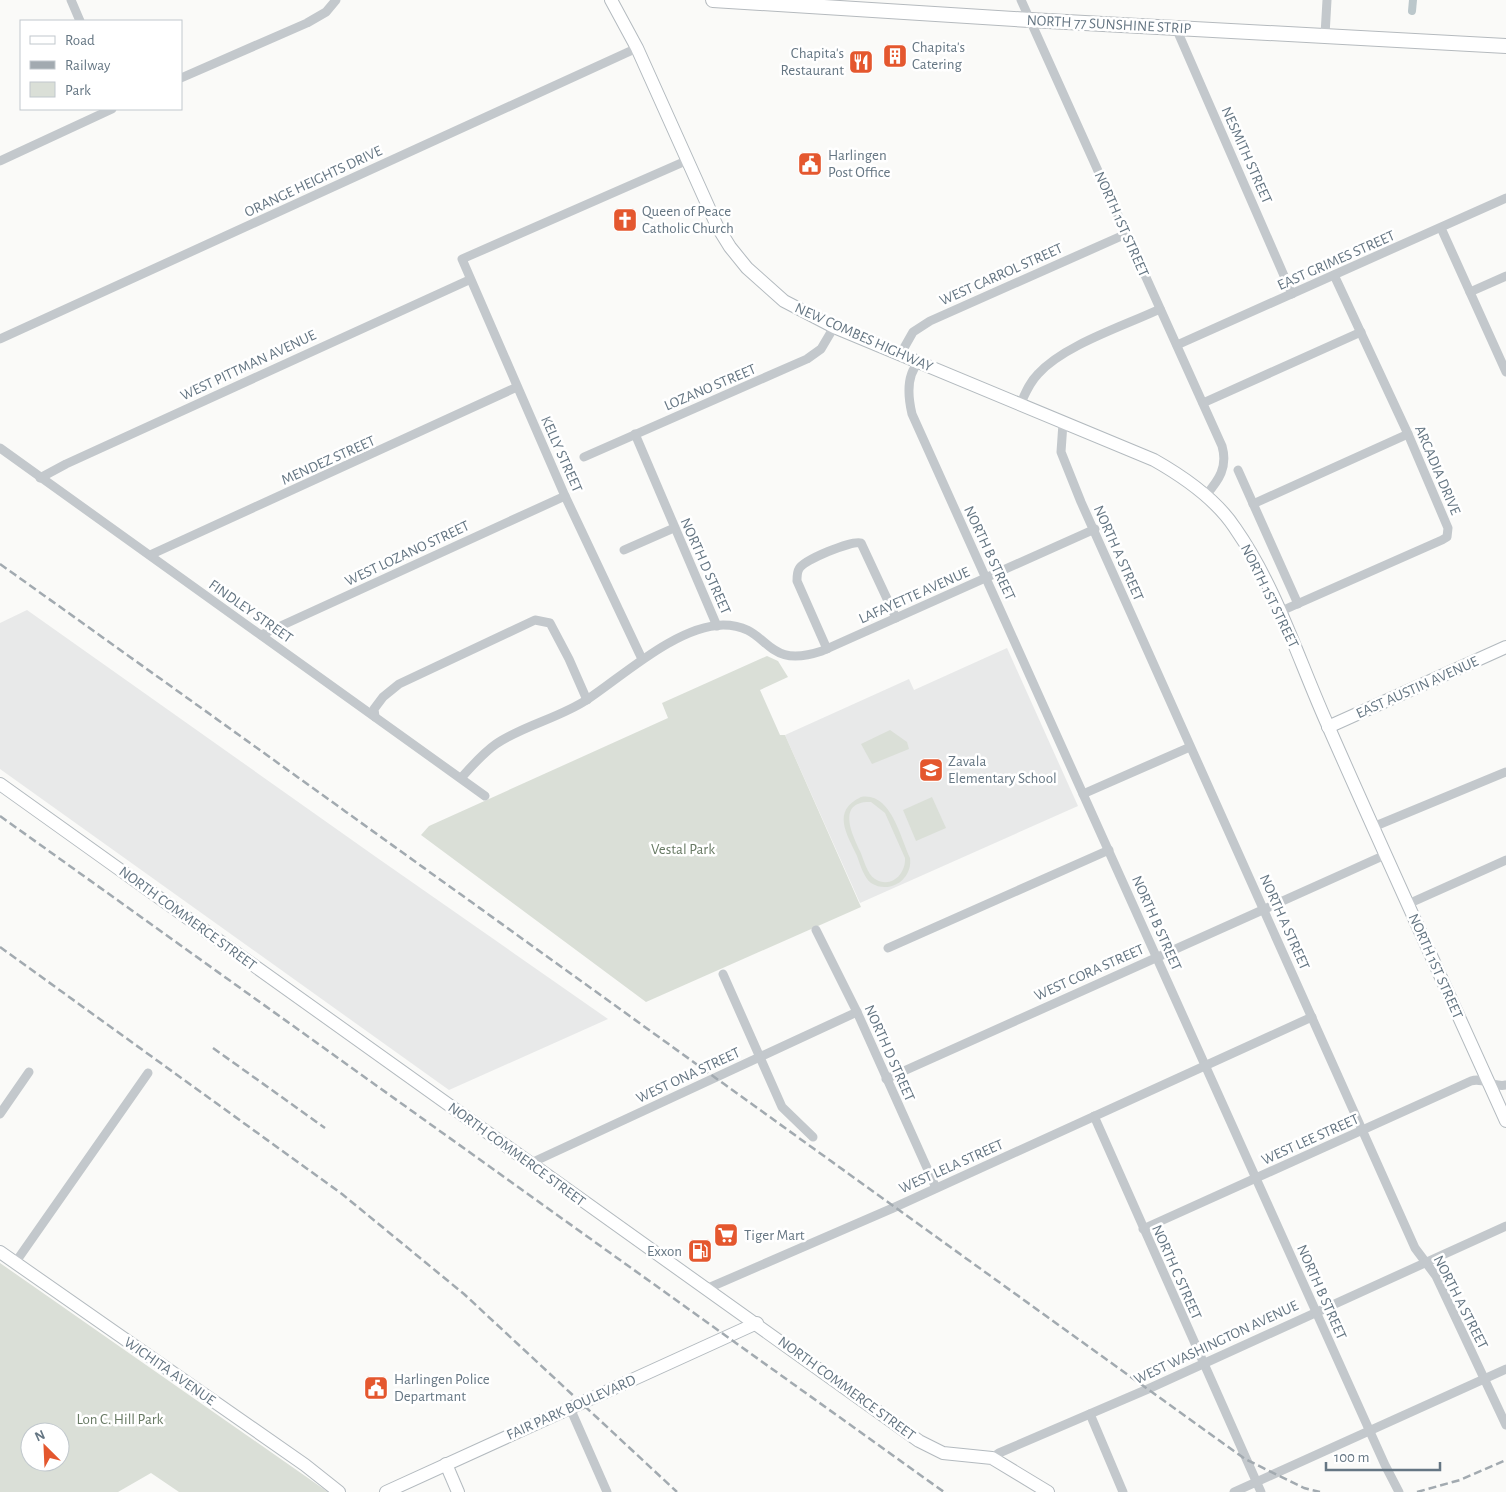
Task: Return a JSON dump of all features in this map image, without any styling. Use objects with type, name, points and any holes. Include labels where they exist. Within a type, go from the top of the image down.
[{"type":"main road","name":"NORTH 77 SUNSHINE STRIP","points":[[713,0],[1030,20],[1506,46]]},
{"type":"street","points":[[71,0],[80,20]]},
{"type":"street","points":[[182,78],[307,23],[326,12],[336,0]]},
{"type":"street","name":"NEW COMBES HIGHWAY","points":[[611,0],[636,48],[717,226],[747,268],[784,301],[834,327],[1154,460],[1178,473],[1206,495]]},
{"type":"street","name":"NORTH 1ST STREET","points":[[1021,0],[1222,446],[1225,459],[1222,473],[1206,495],[1234,526],[1270,591],[1328,727],[1506,1121]]},
{"type":"street","points":[[1325,35],[1328,0]]},
{"type":"street","name":"NESMITH STREET","points":[[1176,28],[1292,294]]},
{"type":"street","name":"ORANGE HEIGHTS DRIVE","points":[[0,339],[636,48]]},
{"type":"street","points":[[0,160],[110,110]]},
{"type":"street","name":"KELLY STREET","points":[[642,659],[565,496],[469,280],[462,259],[688,160]]},
{"type":"street","name":"EAST GRIMES STREET","points":[[1177,345],[1506,198]]},
{"type":"street","points":[[1441,228],[1506,372]]},
{"type":"street","name":"WEST CARROL STREET","points":[[900,355],[913,332],[930,321],[1126,234]]},
{"type":"street","name":"ARCADIA DRIVE","points":[[1279,612],[1447,537],[1448,528],[1408,434],[1334,275]]},
{"type":"street","points":[[1470,292],[1506,276]]},
{"type":"street","name":"WEST PITTMAN AVENUE","points":[[40,478],[66,464],[469,280]]},
{"type":"street","points":[[1020,404],[1029,385],[1039,373],[1066,352],[1160,309]]},
{"type":"street","name":"LOZANO STREET","points":[[584,456],[807,359],[821,349],[834,327]]},
{"type":"street","points":[[1203,404],[1361,332]]},
{"type":"street","name":"NORTH B STREET","points":[[919,362],[915,367],[909,386],[912,414],[1370,1432],[1399,1492]]},
{"type":"street","name":"MENDEZ STREET","points":[[150,555],[517,387]]},
{"type":"street","name":"NORTH A STREET","points":[[1063,422],[1061,452],[1081,502],[1095,529],[1190,748],[1415,1248],[1427,1262],[1506,1425]]},
{"type":"street","name":"NORTH D STREET","points":[[635,434],[717,626],[735,625],[754,632],[768,648],[789,657],[805,657],[827,649]]},
{"type":"street","points":[[1253,504],[1408,434]]},
{"type":"street","name":"FINDLEY STREET","points":[[0,448],[485,796]]},
{"type":"street","points":[[1238,470],[1298,604]]},
{"type":"street","name":"WEST LOZANO STREET","points":[[261,635],[565,496]]},
{"type":"street","points":[[624,550],[674,528]]},
{"type":"street","name":"LAFAYETTE AVENUE","points":[[827,649],[1095,529]]},
{"type":"street","points":[[827,649],[797,581],[798,570],[802,565],[833,550],[856,542],[861,543],[896,618]]},
{"type":"street","points":[[375,717],[374,709],[383,696],[399,684],[535,620],[550,623],[569,659],[587,700]]},
{"type":"street","points":[[461,778],[497,743],[587,700],[642,659],[681,638],[709,626],[717,626]]},
{"type":"street","name":"EAST AUSTIN AVENUE","points":[[1328,727],[1506,647]]},
{"type":"street","points":[[1083,794],[1190,748]]},
{"type":"street","points":[[1373,827],[1506,772]]},
{"type":"street","name":"NORTH COMMERCE STREET","points":[[0,784],[757,1323],[919,1441],[943,1453],[992,1458],[1048,1492]]},
{"type":"street","points":[[888,948],[1109,850]]},
{"type":"street","name":"WEST CORA STREET","points":[[886,1079],[1385,855]]},
{"type":"street","points":[[1408,904],[1506,860]]},
{"type":"street","name":"NORTH D STREET","points":[[816,930],[857,1012],[936,1188]]},
{"type":"street","points":[[724,974],[782,1107],[813,1137]]},
{"type":"street","name":"WEST ONA STREET","points":[[531,1163],[857,1012]]},
{"type":"street","name":"WEST LELA STREET","points":[[706,1288],[936,1188],[1312,1016]]},
{"type":"street","points":[[0,1114],[29,1072]]},
{"type":"street","points":[[15,1263],[148,1073]]},
{"type":"street","name":"WEST LEE STREET","points":[[1143,1229],[1476,1080],[1489,1082],[1496,1086],[1506,1085]]},
{"type":"street","name":"NORTH C STREET","points":[[1094,1116],[1202,1363],[1261,1492]]},
{"type":"street","name":"WEST WASHINGTON AVENUE","points":[[992,1458],[1506,1226]]},
{"type":"street","name":"WICHITA AVENUE","points":[[0,1252],[300,1461],[338,1492]]},
{"type":"street","name":"FAIR PARK BOULEVARD","points":[[386,1492],[757,1323]]},
{"type":"street","points":[[1234,1492],[1506,1370]]},
{"type":"street","points":[[570,1408],[607,1492]]},
{"type":"street","points":[[1090,1414],[1123,1492]]},
{"type":"street","points":[[446,1464],[458,1492]]},
{"type":"shaded area","points":[[27,610],[608,1019],[449,1090],[0,769],[0,623]]},
{"type":"shaded area","name":"Zavala Elementary School","points":[[1007,648],[1078,806],[860,903],[785,735],[909,679],[914,690]]},
{"type":"green space","name":"Vestal Park","points":[[767,656],[778,661],[788,677],[760,690],[780,735],[785,735],[861,907],[646,1002],[421,835],[429,826],[668,718],[662,703]]},
{"type":"green space","points":[[890,730],[907,742],[909,749],[872,764],[861,744]]},
{"type":"green space","points":[[861,797],[871,797],[880,801],[893,818],[910,858],[908,872],[899,883],[886,887],[878,886],[866,878],[844,824],[846,809]],"holes":[[[871,802],[885,813],[905,858],[905,864],[896,878],[892,881],[881,882],[870,874],[853,836],[849,820],[853,807],[860,803]]]},
{"type":"green space","points":[[932,797],[946,828],[916,841],[903,810]]},
{"type":"green space","name":"Lon C. Hill Park","points":[[0,1263],[328,1492],[179,1492],[151,1473],[118,1492],[0,1492]]},
{"type":"waterway","points":[[1412,11],[1413,0]]},
{"type":"railway","points":[[0,564],[1245,1459],[1304,1488],[1320,1492]]},
{"type":"railway","points":[[0,816],[944,1492]]},
{"type":"railway","points":[[0,947],[342,1194],[464,1294],[677,1492]]},
{"type":"railway","points":[[213,1048],[325,1128]]},
{"type":"railway","points":[[1417,1492],[1460,1480],[1506,1460]]},
{"type":"place","name":"Chapita's Catering","points":[[895,56]]},
{"type":"place","name":"Chapita's Restaurant","points":[[861,62]]},
{"type":"place","name":"Harlingen Post Office","points":[[810,164]]},
{"type":"place","name":"Queen of Peace Catholic Church","points":[[625,220]]},
{"type":"place","name":"Zavala Elementary School","points":[[931,770]]},
{"type":"place","name":"Tiger Mart","points":[[726,1235]]},
{"type":"place","name":"Exxon","points":[[700,1251]]},
{"type":"place","name":"Harlingen Police Departmant","points":[[376,1388]]}]
